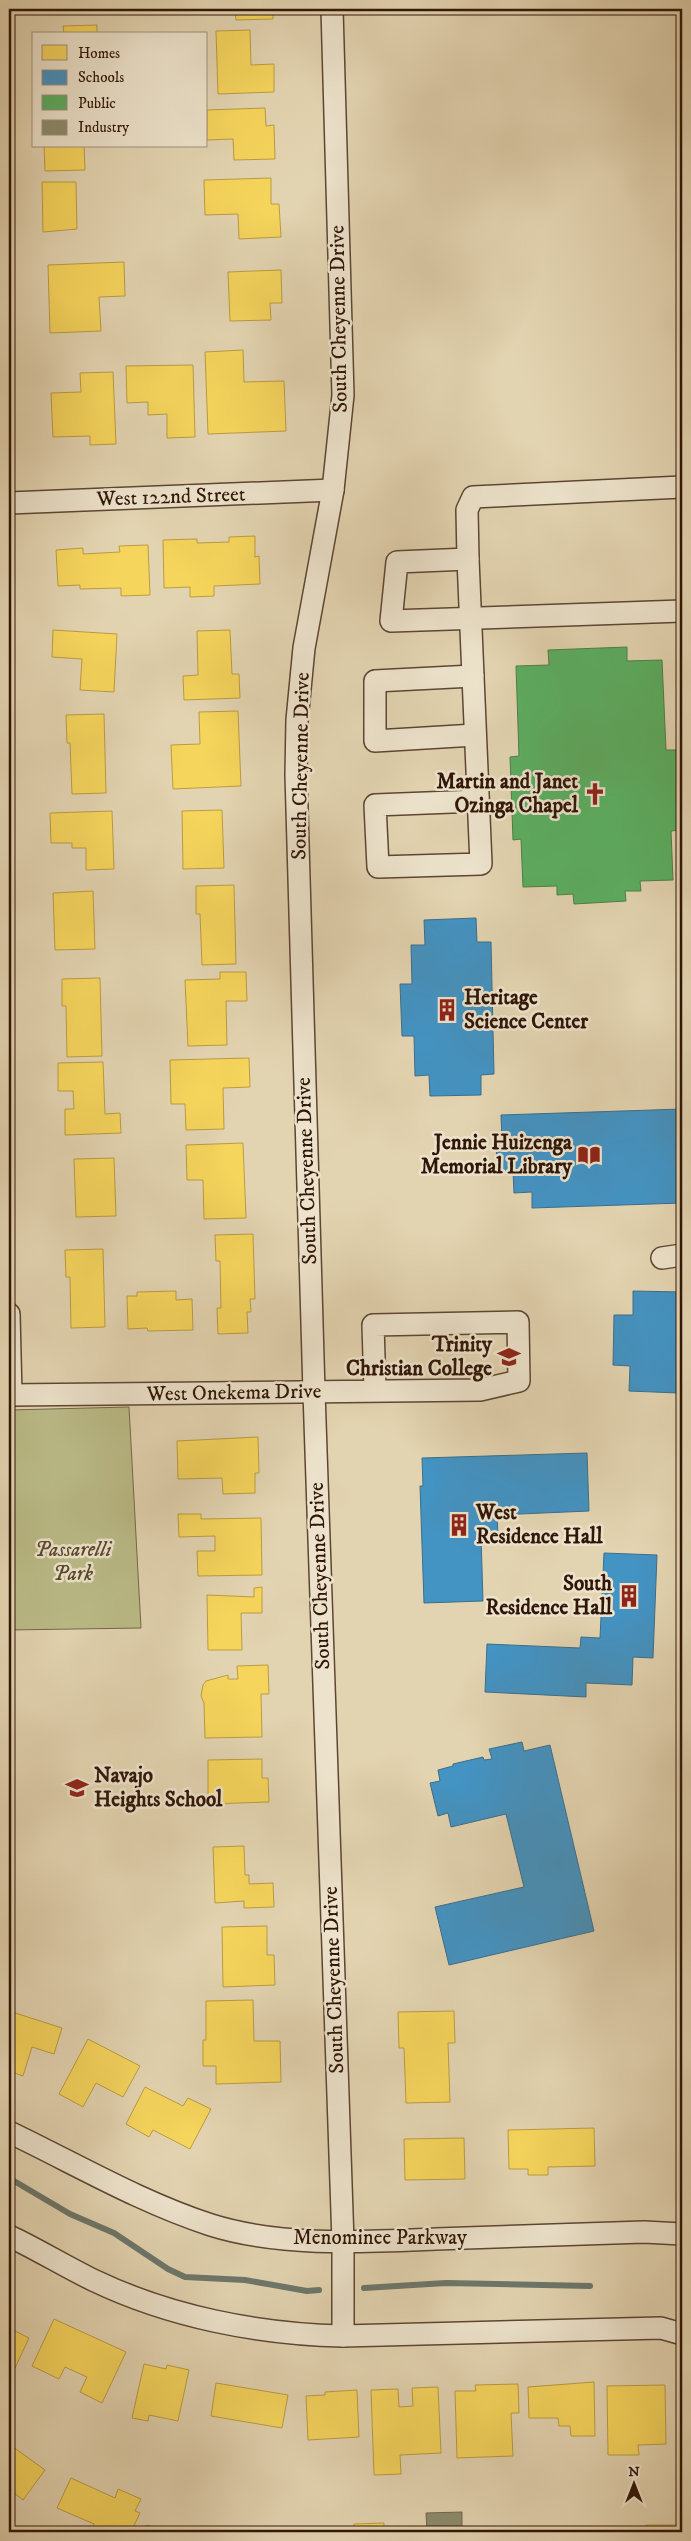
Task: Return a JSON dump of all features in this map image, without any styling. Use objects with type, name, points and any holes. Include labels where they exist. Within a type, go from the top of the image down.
[{"type":"street","name":"South Cheyenne Drive","points":[[332,9],[343,395],[333,490],[304,648],[297,729],[296,785],[314,1392],[343,2242],[343,2336]]},
{"type":"street","points":[[478,801],[375,805],[378,867],[480,864],[476,735],[468,559],[467,510],[473,497],[682,487]]},
{"type":"street","name":"West 122nd Street","points":[[9,503],[333,490]]},
{"type":"street","points":[[468,559],[397,562],[391,621],[682,611]]},
{"type":"street","points":[[473,676],[375,681],[375,741],[476,735]]},
{"type":"street","points":[[9,1314],[10,1395]]},
{"type":"street","name":"West Onekema Drive","points":[[10,1395],[480,1390],[519,1381],[518,1322],[374,1325],[375,1390]]},
{"type":"street","name":"Menominee Parkway","points":[[9,2132],[74,2162],[143,2200],[213,2226],[275,2237],[343,2242],[644,2232],[682,2234]]},
{"type":"street","points":[[9,2236],[94,2280],[166,2308],[243,2327],[302,2335],[343,2336],[660,2328],[682,2334]]},
{"type":"green space","name":"Passarelli Park","points":[[129,1407],[141,1628],[9,1630],[9,1410]]},
{"type":"building: Homes","points":[[211,9],[273,9],[273,19],[236,20],[235,10]]},
{"type":"building: Homes","points":[[97,25],[97,32],[64,32],[63,26]]},
{"type":"building: Homes","points":[[250,30],[251,65],[274,64],[274,92],[218,94],[216,31]]},
{"type":"building: Homes","points":[[265,108],[266,126],[274,125],[275,159],[234,160],[233,139],[208,140],[208,110]]},
{"type":"building: Homes","points":[[44,148],[84,148],[85,170],[45,171]]},
{"type":"building: Homes","points":[[271,178],[271,204],[279,204],[281,237],[239,239],[238,214],[205,215],[204,180]]},
{"type":"building: Homes","points":[[42,182],[76,182],[77,229],[43,232]]},
{"type":"building: Homes","points":[[124,262],[125,296],[99,297],[101,331],[50,333],[48,265]]},
{"type":"building: Homes","points":[[281,270],[282,303],[270,303],[271,320],[230,321],[228,272]]},
{"type":"building: Homes","points":[[243,350],[244,382],[284,381],[286,431],[208,434],[205,352]]},
{"type":"building: Homes","points":[[193,365],[195,437],[167,438],[167,414],[148,415],[148,402],[127,403],[126,366]]},
{"type":"building: Homes","points":[[113,372],[116,444],[90,445],[90,436],[53,437],[51,393],[81,392],[80,373]]},
{"type":"building: Homes","points":[[255,536],[255,557],[259,556],[260,584],[214,586],[214,596],[190,597],[190,587],[164,588],[163,540],[197,539],[197,543],[229,542],[229,537]]},
{"type":"building: Homes","points":[[148,545],[150,595],[121,596],[121,588],[80,589],[80,585],[58,586],[56,550],[83,548],[83,554],[120,552],[119,546]]},
{"type":"building: Homes","points":[[53,630],[117,634],[114,692],[80,690],[82,659],[52,657]]},
{"type":"building: Homes","points":[[230,630],[232,674],[239,674],[240,698],[184,700],[183,676],[198,675],[197,631]]},
{"type":"building: Homes","points":[[238,711],[241,786],[173,789],[171,745],[200,744],[199,712]]},
{"type":"building: Homes","points":[[104,714],[106,793],[72,794],[70,743],[67,743],[66,715]]},
{"type":"building: Homes","points":[[222,810],[224,868],[183,869],[182,811]]},
{"type":"building: Homes","points":[[112,811],[114,869],[86,870],[86,848],[72,848],[72,843],[51,843],[50,813]]},
{"type":"building: Homes","points":[[234,885],[236,964],[202,965],[200,914],[196,914],[196,886]]},
{"type":"building: Homes","points":[[93,891],[95,949],[55,950],[53,893]]},
{"type":"building: Homes","points":[[220,972],[246,972],[247,1001],[226,1001],[227,1045],[188,1046],[185,980],[220,979]]},
{"type":"building: Homes","points":[[100,978],[102,1056],[67,1057],[66,1006],[62,1006],[62,979]]},
{"type":"building: Homes","points":[[249,1058],[250,1087],[223,1088],[224,1129],[186,1130],[185,1104],[171,1104],[170,1060]]},
{"type":"building: Homes","points":[[103,1062],[105,1114],[120,1113],[121,1133],[65,1135],[65,1109],[74,1109],[73,1091],[58,1091],[58,1063]]},
{"type":"building: Homes","points":[[243,1143],[246,1218],[204,1219],[203,1180],[187,1180],[186,1145]]},
{"type":"building: Homes","points":[[114,1158],[116,1216],[76,1217],[74,1159]]},
{"type":"building: Homes","points":[[253,1234],[255,1299],[250,1299],[251,1312],[247,1312],[248,1333],[218,1334],[217,1308],[221,1308],[220,1261],[216,1261],[215,1235]]},
{"type":"building: Homes","points":[[103,1249],[105,1327],[71,1328],[70,1277],[66,1277],[65,1250]]},
{"type":"building: Homes","points":[[176,1291],[176,1300],[192,1299],[193,1330],[148,1331],[147,1328],[128,1329],[127,1296],[137,1296],[137,1292]]},
{"type":"building: Homes","points":[[258,1437],[259,1473],[255,1473],[255,1493],[223,1494],[222,1478],[178,1479],[177,1441]]},
{"type":"building: Homes","points":[[178,1514],[201,1514],[201,1519],[261,1518],[262,1575],[198,1576],[197,1551],[215,1551],[215,1536],[179,1537]]},
{"type":"building: Homes","points":[[262,1587],[262,1613],[241,1613],[242,1650],[208,1650],[207,1595],[254,1597],[254,1588]]},
{"type":"building: Homes","points":[[268,1665],[269,1694],[261,1694],[262,1737],[205,1738],[204,1703],[201,1696],[203,1685],[206,1681],[228,1675],[228,1679],[238,1679],[237,1666]]},
{"type":"building: Homes","points":[[262,1759],[262,1778],[268,1778],[269,1802],[208,1804],[208,1760]]},
{"type":"building: Homes","points":[[244,1846],[245,1875],[249,1875],[249,1884],[273,1883],[274,1907],[244,1908],[244,1901],[215,1903],[213,1847]]},
{"type":"building: Homes","points":[[267,1926],[267,1955],[274,1955],[275,1985],[223,1987],[222,1927]]},
{"type":"building: Homes","points":[[253,2000],[254,2041],[280,2041],[281,2082],[216,2084],[216,2066],[203,2066],[203,2040],[206,2040],[206,2001]]},
{"type":"building: Homes","points":[[9,2011],[62,2028],[54,2054],[32,2047],[23,2076],[9,2071]]},
{"type":"building: Homes","points":[[454,2011],[455,2043],[448,2043],[450,2102],[406,2103],[404,2048],[399,2048],[398,2012]]},
{"type":"building: Homes","points":[[88,2039],[140,2066],[123,2097],[96,2083],[83,2107],[59,2094]]},
{"type":"building: Homes","points":[[145,2087],[183,2106],[188,2098],[211,2109],[190,2149],[153,2130],[149,2137],[126,2124]]},
{"type":"building: Homes","points":[[594,2128],[595,2166],[548,2167],[548,2175],[528,2175],[528,2169],[509,2169],[508,2130]]},
{"type":"building: Homes","points":[[464,2138],[465,2179],[405,2180],[404,2139]]},
{"type":"building: Homes","points":[[54,2319],[126,2352],[102,2403],[80,2392],[87,2377],[65,2367],[59,2379],[32,2366]]},
{"type":"building: Homes","points":[[9,2328],[29,2338],[15,2368],[9,2365]]},
{"type":"building: Homes","points":[[144,2364],[166,2369],[167,2365],[189,2370],[178,2421],[149,2415],[148,2421],[132,2418]]},
{"type":"building: Homes","points":[[594,2382],[595,2436],[571,2436],[570,2426],[559,2426],[558,2418],[529,2418],[528,2387]]},
{"type":"building: Homes","points":[[216,2383],[288,2395],[282,2428],[211,2416]]},
{"type":"building: Homes","points":[[518,2384],[519,2413],[511,2413],[513,2456],[457,2458],[455,2391],[476,2391],[475,2385]]},
{"type":"building: Homes","points":[[665,2385],[666,2444],[638,2445],[639,2455],[608,2455],[607,2386]]},
{"type":"building: Homes","points":[[438,2387],[441,2453],[400,2455],[401,2474],[374,2475],[371,2390],[398,2389],[399,2407],[413,2406],[412,2388]]},
{"type":"building: Homes","points":[[357,2390],[359,2437],[308,2440],[306,2396],[325,2395],[325,2392]]},
{"type":"building: Homes","points":[[9,2444],[45,2470],[23,2500],[9,2489]]},
{"type":"building: Homes","points":[[71,2478],[115,2498],[118,2489],[141,2499],[135,2511],[140,2513],[131,2532],[91,2532],[94,2524],[57,2508]]},
{"type":"building: Homes","points":[[384,2523],[384,2532],[354,2532],[354,2524]]},
{"type":"building: Homes","points":[[147,2525],[167,2532],[144,2532]]},
{"type":"building: Homes","points":[[646,2525],[682,2525],[682,2532],[647,2532]]},
{"type":"building: Schools","name":"Heritage Science Center","points":[[476,918],[477,942],[491,942],[494,1074],[481,1075],[481,1095],[430,1096],[429,1075],[415,1076],[414,1036],[402,1036],[400,984],[412,984],[411,945],[425,945],[424,920]]},
{"type":"building: Schools","name":"Jennie Huizenga Memorial Library","points":[[682,1109],[682,1203],[532,1208],[532,1192],[514,1193],[513,1171],[497,1171],[496,1139],[502,1139],[501,1115]]},
{"type":"building: Schools","points":[[633,1291],[681,1292],[678,1393],[629,1391],[630,1366],[613,1365],[614,1315],[633,1315]]},
{"type":"building: Schools","name":"West Residence Hall","points":[[587,1453],[589,1511],[497,1515],[498,1535],[481,1536],[483,1601],[424,1603],[420,1486],[423,1486],[422,1458]]},
{"type":"building: Schools","name":"South Residence Hall","points":[[604,1553],[657,1555],[653,1658],[633,1657],[632,1685],[586,1683],[586,1697],[485,1692],[487,1644],[580,1648],[581,1637],[600,1638]]},
{"type":"building: Schools","points":[[522,1742],[524,1751],[550,1745],[594,1931],[449,1965],[435,1907],[524,1887],[506,1814],[451,1827],[448,1813],[438,1816],[430,1783],[440,1781],[438,1770],[453,1766],[453,1764],[483,1757],[484,1760],[492,1759],[489,1749]]},
{"type":"building: Public","name":"Martin and Janet Ozinga Chapel","points":[[627,647],[627,661],[662,660],[666,750],[677,750],[680,830],[671,831],[673,880],[640,881],[641,891],[625,891],[626,901],[574,904],[573,894],[557,895],[557,886],[523,887],[521,839],[513,840],[510,757],[519,756],[516,666],[549,665],[548,650]]},
{"type":"building: Industry","points":[[462,2512],[462,2532],[427,2532],[426,2513]]},
{"type":"waterway","points":[[9,2178],[70,2214],[114,2233],[168,2269],[185,2277],[245,2280],[307,2291],[319,2290]]},
{"type":"waterway","points":[[364,2288],[446,2283],[590,2286]]},
{"type":"place","name":"Martin and Janet Ozinga Chapel","points":[[595,794]]},
{"type":"place","name":"Heritage Science Center","points":[[447,1010]]},
{"type":"place","name":"Jennie Huizenga Memorial Library","points":[[589,1155]]},
{"type":"place","name":"Trinity Christian College","points":[[509,1357]]},
{"type":"place","name":"West Residence Hall","points":[[459,1525]]},
{"type":"place","name":"South Residence Hall","points":[[629,1596]]},
{"type":"place","name":"Navajo Heights School","points":[[77,1788]]}]
